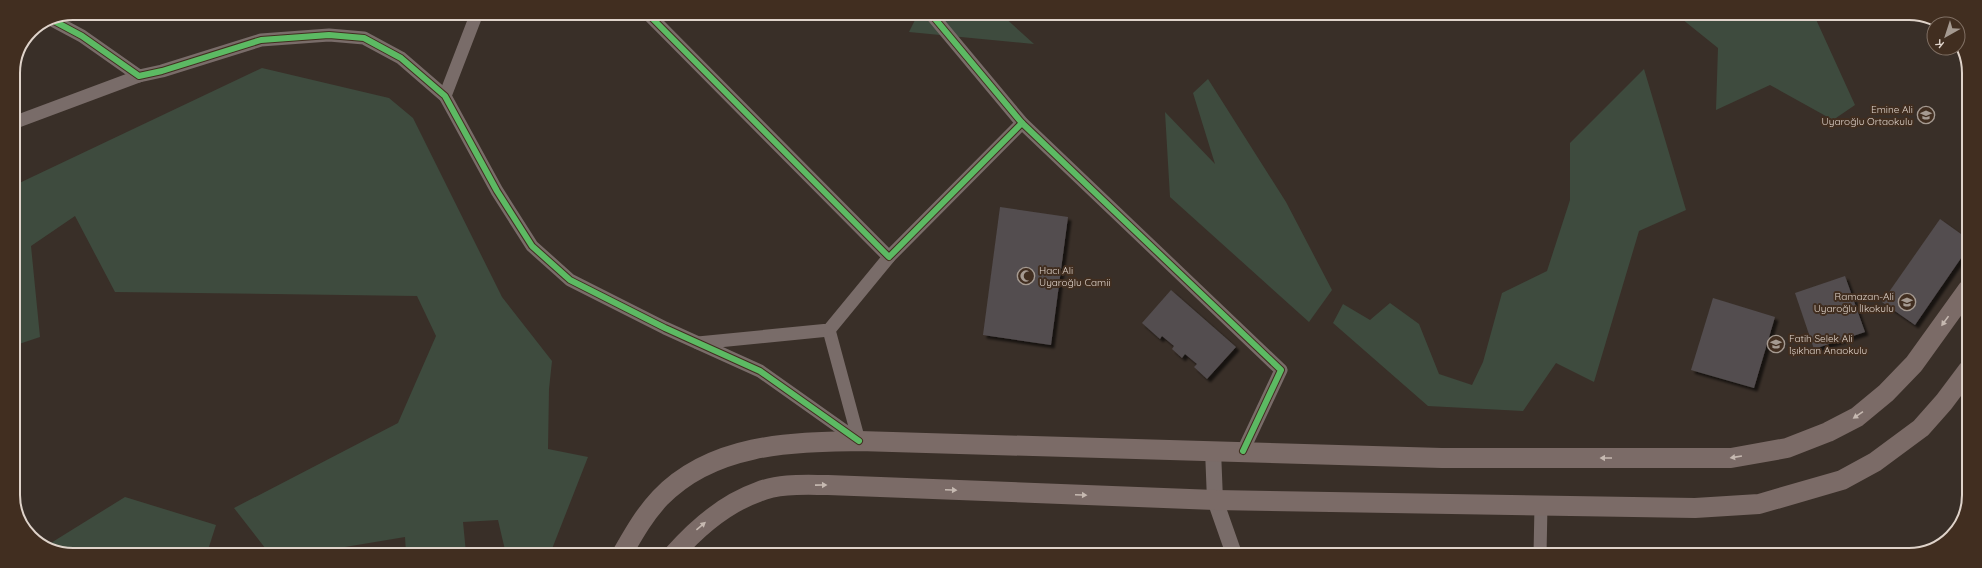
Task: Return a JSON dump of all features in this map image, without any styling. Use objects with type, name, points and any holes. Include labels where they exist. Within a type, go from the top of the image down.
[{"type":"main road","points":[[626,548],[642,520],[660,498],[707,464],[733,454],[795,442],[859,441],[1213,450],[1442,458],[1731,458],[1786,448],[1828,432],[1857,416],[1886,393],[1914,364],[1962,297]]},
{"type":"main road","points":[[679,548],[691,535],[728,506],[759,491],[793,485],[828,485],[1215,500],[1695,508],[1759,504],[1812,490],[1842,480],[1875,462],[1899,446],[1921,428],[1944,402],[1962,378]]},
{"type":"street","points":[[445,96],[474,20]]},
{"type":"street","points":[[654,20],[889,257]]},
{"type":"street","points":[[936,20],[1022,123],[1281,370],[1243,451]]},
{"type":"street","points":[[57,23],[82,36],[139,76]]},
{"type":"street","points":[[20,120],[139,76],[162,71],[261,40],[329,35],[364,38],[402,58],[445,96],[497,191],[532,246],[570,280],[697,343],[760,372],[859,441]]},
{"type":"street","points":[[697,343],[829,330],[889,257],[1022,123]]},
{"type":"street","points":[[829,330],[859,441]]},
{"type":"street","points":[[1213,450],[1215,500],[1232,548]]},
{"type":"street","points":[[1540,548],[1541,506]]},
{"type":"green space","points":[[915,20],[1008,20],[1034,44],[909,32]]},
{"type":"green space","points":[[1683,20],[1816,20],[1855,105],[1833,120],[1770,85],[1716,110],[1718,48]]},
{"type":"green space","points":[[262,68],[389,98],[413,118],[502,297],[552,361],[549,389],[548,449],[588,457],[552,548],[505,548],[498,520],[463,522],[466,548],[406,548],[405,537],[339,548],[265,548],[234,508],[398,423],[436,336],[417,296],[115,292],[75,216],[31,246],[40,337],[20,344],[20,183]]},
{"type":"green space","points":[[1644,69],[1686,210],[1639,231],[1594,382],[1556,363],[1523,411],[1428,406],[1333,323],[1343,304],[1370,320],[1390,303],[1419,324],[1439,374],[1472,385],[1483,362],[1502,293],[1547,271],[1570,200],[1570,143]]},
{"type":"green space","points":[[1208,79],[1286,202],[1332,290],[1309,322],[1170,197],[1165,112],[1215,164],[1193,93]]},
{"type":"green space","points":[[125,497],[216,525],[209,548],[66,548],[51,543]]},
{"type":"building","name":"Hacı Ali Uyaroğlu Camii","points":[[1000,207],[1068,217],[1051,345],[983,335]]},
{"type":"building","points":[[1940,219],[1962,235],[1962,257],[1915,325],[1882,302]]},
{"type":"building","points":[[1845,276],[1865,332],[1814,349],[1795,293]]},
{"type":"building","points":[[1171,290],[1236,347],[1207,379],[1194,367],[1197,364],[1185,354],[1182,358],[1172,349],[1174,346],[1162,336],[1160,339],[1142,323]]},
{"type":"building","points":[[1713,298],[1775,317],[1754,388],[1691,370]]},
{"type":"cycle path","points":[[654,20],[889,257],[1022,123]]},
{"type":"cycle path","points":[[936,20],[1022,123],[1281,370],[1243,451]]},
{"type":"cycle path","points":[[57,23],[82,36],[139,76],[162,71],[261,40],[329,35],[364,38],[401,58],[445,96],[497,191],[532,246],[570,280],[665,328],[760,371],[859,441]]},
{"type":"place","name":"Emine Ali Uyaroğlu Ortaokulu","points":[[1926,115]]},
{"type":"place","name":"Hacı Ali Uyaroğlu Camii","points":[[1026,276]]},
{"type":"place","name":"Ramazan-Ali Uyaroğlu İlkokulu","points":[[1907,302]]},
{"type":"place","name":"Fatih Selek Ali Işıkhan Anaokulu","points":[[1776,344]]}]
